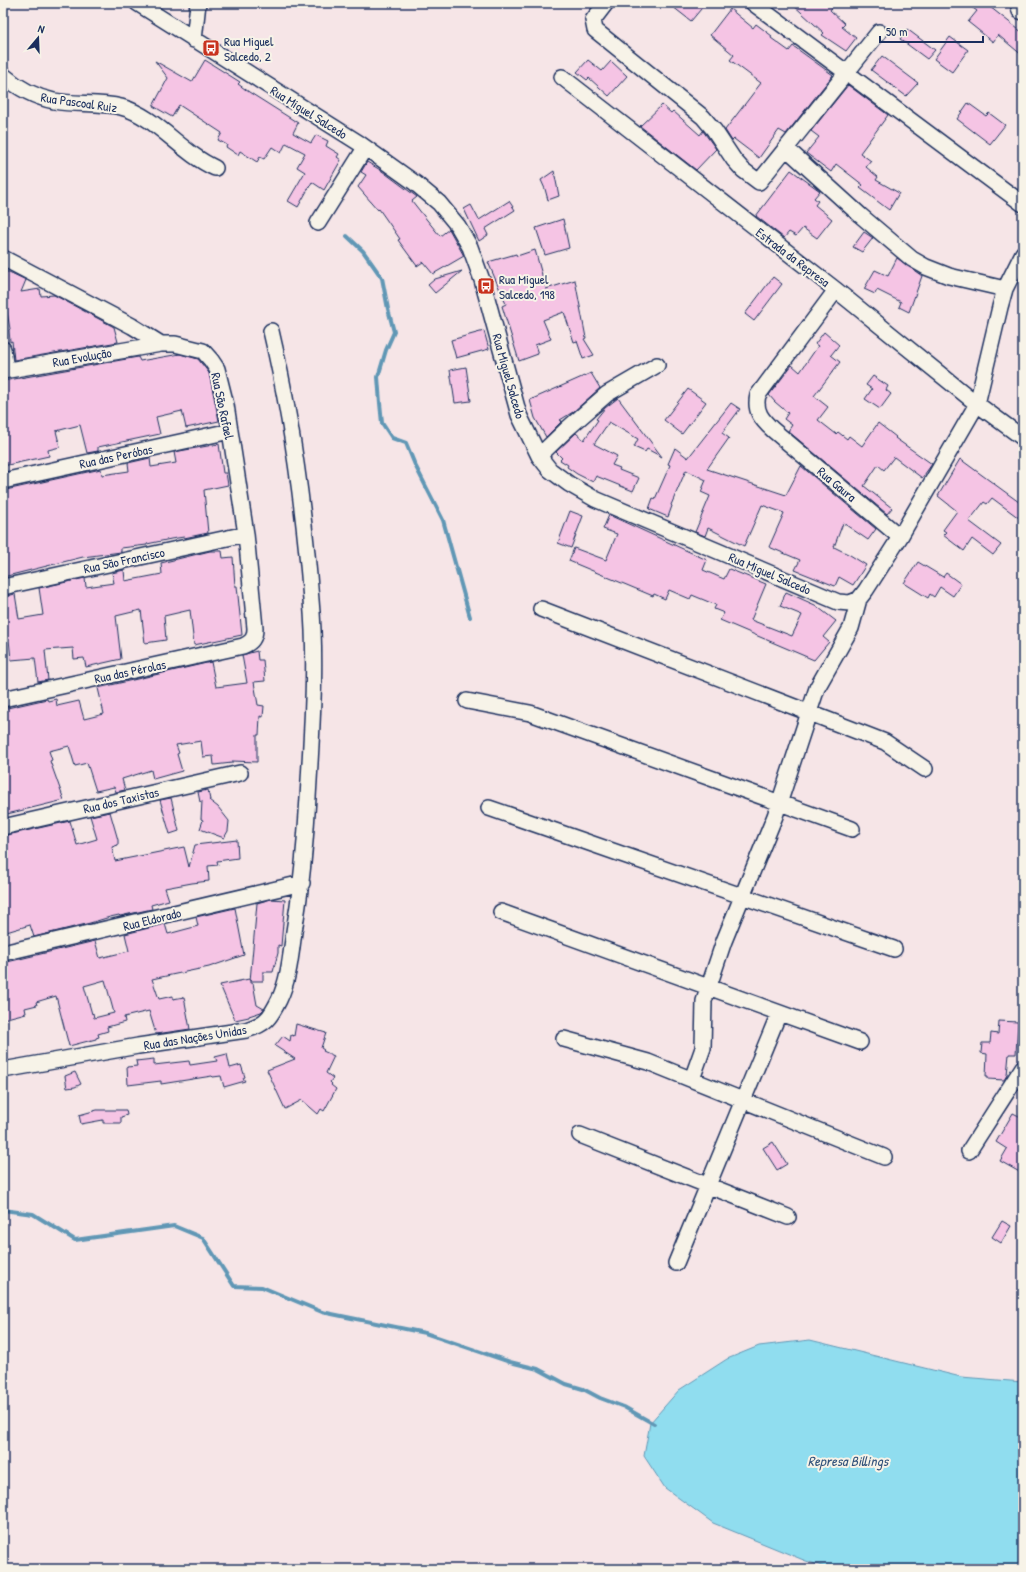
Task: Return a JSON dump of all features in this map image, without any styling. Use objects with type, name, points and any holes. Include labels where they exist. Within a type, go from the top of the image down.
[{"type":"street","name":"Rua Miguel Salcedo","points":[[137,3],[365,148],[415,183],[439,203],[458,226],[470,247],[482,280],[519,415],[539,456],[550,470],[569,484],[595,499],[838,602],[850,603],[859,599]]},
{"type":"street","points":[[194,40],[198,3]]},
{"type":"street","points":[[606,3],[593,20],[595,30],[703,117],[714,130],[734,160],[743,170],[759,182],[879,32]]},
{"type":"street","points":[[753,3],[1023,204]]},
{"type":"street","points":[[1018,3],[1020,11],[1023,12]]},
{"type":"street","name":"Rua Pascoal Ruiz","points":[[3,76],[35,96],[55,101],[121,108],[139,115],[156,126],[191,155],[203,163],[215,168]]},
{"type":"street","name":"Estrada da Represa","points":[[562,76],[836,290],[977,404],[1023,438]]},
{"type":"street","points":[[318,223],[365,148]]},
{"type":"street","points":[[786,148],[860,215],[912,259],[926,267],[949,276],[1005,290]]},
{"type":"street","points":[[692,1079],[702,1048],[704,1001],[708,987],[724,941],[779,803],[817,688],[851,628],[859,599],[900,537],[977,404],[988,354],[1005,290],[1023,253]]},
{"type":"street","name":"Rua São Rafael","points":[[3,258],[132,326],[161,344],[203,351],[217,369],[226,405],[246,534],[255,628],[254,638]]},
{"type":"street","name":"Rua Gaura","points":[[836,290],[758,395],[756,402],[757,411],[762,420],[773,430],[900,537]]},
{"type":"street","name":"Rua das Nações Unidas","points":[[3,1070],[138,1046],[246,1030],[261,1025],[270,1017],[280,998],[287,977],[302,884],[310,762],[313,647],[311,594],[294,446],[284,385],[271,331]]},
{"type":"street","name":"Rua Evolução","points":[[5,370],[161,344]]},
{"type":"street","points":[[3,349],[5,370]]},
{"type":"street","points":[[539,456],[581,416],[608,394],[657,365]]},
{"type":"street","name":"Rua das Peróbas","points":[[3,481],[230,431]]},
{"type":"street","name":"Rua São Francisco","points":[[3,587],[246,534]]},
{"type":"street","points":[[541,609],[885,742],[925,769]]},
{"type":"street","name":"Rua das Pérolas","points":[[3,699],[243,646],[252,641],[254,638]]},
{"type":"street","points":[[467,701],[530,713],[852,829]]},
{"type":"street","name":"Rua dos Taxistas","points":[[3,827],[240,773]]},
{"type":"street","points":[[489,808],[894,949]]},
{"type":"street","name":"Rua Eldorado","points":[[3,954],[302,884]]},
{"type":"street","points":[[501,912],[860,1042]]},
{"type":"street","points":[[676,1263],[778,1013]]},
{"type":"street","points":[[564,1039],[648,1062],[884,1157]]},
{"type":"street","points":[[969,1151],[1023,1067]]},
{"type":"street","points":[[580,1135],[788,1217]]},
{"type":"water","name":"Represa Billings","points":[[810,1340],[961,1377],[1023,1382],[1023,1569],[831,1569],[806,1561],[713,1523],[665,1488],[644,1456],[650,1423],[679,1390],[727,1359],[759,1346]]},
{"type":"building","points":[[668,3],[706,3],[691,21]]},
{"type":"building","points":[[791,3],[836,3],[830,10],[845,24],[842,27],[856,38],[846,51],[822,35],[824,33]]},
{"type":"building","points":[[966,3],[985,3],[1023,33],[1023,56],[998,35],[993,42],[968,22],[977,11]]},
{"type":"building","points":[[730,9],[753,28],[756,24],[772,36],[771,38],[789,51],[793,46],[833,75],[786,134],[779,130],[759,158],[734,139],[732,141],[725,130],[761,83],[730,60],[734,55],[710,35]]},
{"type":"building","points":[[907,29],[935,50],[927,59],[900,39]]},
{"type":"building","points":[[950,37],[968,50],[952,72],[934,59]]},
{"type":"building","points":[[882,56],[918,83],[906,96],[871,70]]},
{"type":"building","points":[[205,60],[240,82],[238,84],[249,92],[298,123],[293,133],[311,143],[316,135],[328,141],[326,146],[339,154],[337,157],[341,160],[324,190],[312,182],[298,207],[288,201],[305,172],[297,167],[305,153],[286,143],[281,153],[272,147],[264,159],[260,157],[257,162],[240,151],[238,155],[226,147],[227,145],[218,140],[222,133],[179,105],[172,117],[153,106],[168,78],[155,61],[192,82]]},
{"type":"building","points":[[588,60],[602,71],[611,61],[627,76],[609,96],[589,78],[587,80],[577,72]]},
{"type":"building","points":[[848,85],[888,115],[860,153],[871,161],[866,167],[878,177],[876,180],[899,193],[889,210],[860,188],[863,185],[836,164],[831,172],[806,153],[819,137],[811,131]]},
{"type":"building","points":[[968,103],[986,116],[989,113],[1005,125],[990,144],[957,119]]},
{"type":"building","points":[[662,105],[671,113],[673,111],[700,135],[703,131],[716,149],[696,170],[640,126]]},
{"type":"building","points":[[367,162],[382,171],[417,197],[412,201],[427,220],[440,236],[449,229],[464,256],[433,274],[423,262],[417,266],[398,240],[400,239],[379,209],[378,210],[358,187],[366,175],[361,172]]},
{"type":"building","points":[[791,170],[820,191],[814,198],[818,201],[815,205],[832,219],[817,238],[803,228],[796,236],[789,232],[784,238],[756,216]]},
{"type":"building","points":[[554,171],[559,196],[548,200],[541,180]]},
{"type":"building","points":[[509,201],[515,210],[485,229],[488,235],[479,241],[464,209],[471,205],[479,220]]},
{"type":"building","points":[[563,219],[569,248],[545,255],[536,228]]},
{"type":"building","points":[[864,232],[873,238],[862,252],[853,247]]},
{"type":"building","points":[[535,250],[546,289],[575,280],[586,338],[584,339],[594,355],[583,359],[577,341],[574,342],[564,312],[543,320],[551,339],[535,345],[538,354],[519,361],[502,306],[506,304],[488,262],[516,254],[517,256]]},
{"type":"building","points":[[897,258],[922,276],[909,312],[899,307],[901,302],[877,290],[875,294],[864,289],[875,270],[888,276]]},
{"type":"building","points":[[462,271],[435,293],[428,285],[435,279]]},
{"type":"building","points":[[3,272],[9,272],[26,280],[21,292],[40,289],[41,296],[54,295],[114,327],[118,342],[14,360],[12,341],[10,342],[10,329],[3,288]]},
{"type":"building","points":[[773,277],[782,284],[754,321],[745,314]]},
{"type":"building","points":[[484,331],[489,349],[456,358],[451,340]]},
{"type":"building","points":[[824,332],[839,345],[831,355],[840,362],[814,396],[828,407],[818,420],[836,434],[838,432],[847,439],[849,436],[862,446],[878,423],[896,437],[895,438],[932,464],[922,478],[894,457],[884,470],[878,465],[864,486],[892,508],[887,514],[788,431],[792,425],[784,419],[788,413],[769,395],[792,365],[800,372],[818,346],[815,344]]},
{"type":"building","points":[[180,354],[198,359],[209,373],[219,421],[186,428],[182,411],[156,417],[160,434],[98,447],[98,451],[87,453],[80,425],[56,431],[60,447],[48,450],[49,456],[3,466],[3,381],[138,357],[140,361]]},
{"type":"building","points":[[466,367],[471,401],[455,403],[450,370]]},
{"type":"building","points":[[591,373],[600,388],[573,412],[560,420],[562,421],[546,437],[535,418],[530,400]]},
{"type":"building","points":[[873,376],[888,386],[886,390],[891,394],[880,409],[865,399],[872,389],[866,385]]},
{"type":"building","points":[[688,389],[706,402],[682,434],[664,420]]},
{"type":"building","points":[[618,398],[662,457],[647,449],[645,452],[634,447],[638,439],[609,422],[594,444],[617,456],[612,465],[620,468],[619,470],[639,478],[633,491],[596,476],[593,482],[577,474],[567,467],[568,465],[560,460],[562,458],[556,452],[576,433],[584,440],[598,420],[596,419],[605,408]]},
{"type":"building","points":[[731,403],[740,409],[722,433],[729,438],[707,469],[786,495],[801,466],[876,529],[868,540],[843,523],[834,547],[866,565],[853,585],[839,577],[835,586],[795,570],[800,560],[769,547],[784,513],[762,505],[744,546],[708,528],[705,536],[695,532],[710,496],[701,492],[706,480],[686,470],[671,505],[672,506],[668,517],[649,509],[670,465],[668,464],[675,448],[688,458]]},
{"type":"building","points":[[219,444],[223,473],[226,473],[228,485],[204,490],[208,533],[171,539],[147,545],[121,548],[121,552],[83,557],[3,577],[3,502],[7,501],[6,490],[101,469],[102,475],[129,471],[128,463],[150,458],[151,467],[176,463],[174,452]]},
{"type":"building","points":[[960,459],[1023,505],[1023,521],[992,498],[987,504],[984,502],[969,521],[1001,545],[993,555],[972,539],[964,551],[943,535],[946,532],[943,530],[957,511],[938,496]]},
{"type":"building","points":[[570,511],[583,516],[571,548],[558,543]]},
{"type":"building","points":[[609,515],[707,560],[703,570],[724,579],[729,569],[766,584],[751,620],[792,636],[802,615],[780,606],[786,592],[815,605],[836,621],[823,637],[829,642],[814,660],[720,620],[724,613],[714,609],[716,605],[692,595],[690,599],[669,590],[665,599],[654,594],[653,596],[569,561],[574,548],[606,560],[617,534],[603,529]]},
{"type":"building","points":[[210,551],[222,551],[223,558],[233,557],[235,586],[237,586],[242,635],[194,645],[190,610],[164,616],[166,640],[145,643],[141,610],[116,616],[121,659],[86,667],[84,658],[74,659],[73,648],[45,650],[48,680],[38,682],[35,658],[11,660],[9,639],[3,640],[3,597],[15,594],[19,619],[43,615],[39,588],[85,578],[86,587],[114,583],[112,573],[124,570],[125,581],[162,574],[161,563]]},
{"type":"building","points":[[918,562],[943,577],[946,573],[961,584],[953,596],[940,587],[934,597],[930,594],[928,598],[904,583]]},
{"type":"building","points":[[257,651],[258,660],[263,660],[265,681],[254,682],[258,705],[264,706],[263,717],[260,716],[259,735],[257,735],[257,762],[232,761],[232,763],[214,765],[213,756],[203,757],[201,741],[176,745],[182,771],[153,779],[151,770],[122,779],[125,790],[116,792],[114,787],[96,791],[87,763],[75,766],[69,746],[49,751],[52,760],[50,761],[64,800],[3,815],[3,709],[47,699],[48,701],[56,699],[57,706],[79,701],[84,719],[104,714],[98,688],[211,662],[216,687],[247,683],[242,655]]},
{"type":"building","points":[[208,790],[209,800],[218,807],[229,821],[228,831],[224,838],[200,829],[203,820],[201,819],[202,801],[200,802],[198,792]]},
{"type":"building","points":[[171,798],[179,831],[170,834],[160,800]]},
{"type":"building","points":[[110,812],[118,840],[118,845],[112,847],[115,861],[184,847],[189,867],[195,845],[237,840],[238,858],[217,861],[218,865],[208,866],[209,881],[165,888],[169,900],[151,905],[152,909],[110,917],[34,937],[30,925],[3,933],[3,836],[70,821],[77,845],[97,839],[90,816]]},
{"type":"building","points":[[271,899],[285,900],[281,946],[278,945],[278,953],[273,972],[263,972],[263,981],[250,981],[257,903]]},
{"type":"building","points":[[235,908],[244,955],[209,967],[152,979],[159,999],[173,996],[173,999],[184,997],[190,1029],[156,1034],[149,1011],[124,1017],[125,1022],[107,1027],[108,1031],[98,1034],[99,1037],[96,1039],[69,1046],[56,996],[36,1002],[37,1005],[25,1008],[26,1013],[3,1019],[3,963],[95,941],[100,958],[129,951],[125,934],[165,924],[168,934],[198,926],[196,917]],"holes":[[[105,980],[114,1013],[94,1018],[84,986]]]},
{"type":"building","points":[[249,979],[250,983],[253,983],[257,1005],[264,1009],[261,1012],[249,1017],[235,1020],[220,985]]},
{"type":"building","points":[[999,1021],[1018,1022],[1016,1054],[1009,1054],[1007,1075],[1004,1080],[988,1079],[988,1076],[986,1076],[987,1054],[981,1053],[982,1043],[990,1043],[991,1033],[998,1034]]},
{"type":"building","points":[[296,1024],[326,1033],[321,1048],[324,1050],[323,1051],[334,1056],[326,1073],[333,1078],[330,1082],[336,1089],[324,1111],[321,1109],[318,1114],[302,1100],[285,1109],[267,1070],[295,1059],[275,1046],[283,1036],[290,1041],[291,1035],[294,1036]]},
{"type":"building","points":[[227,1054],[230,1068],[241,1065],[245,1077],[243,1078],[245,1081],[224,1087],[221,1076],[212,1076],[161,1084],[161,1081],[128,1085],[127,1067],[137,1066],[136,1061],[154,1059],[154,1065],[189,1061],[190,1065],[217,1061],[215,1057]]},
{"type":"building","points":[[75,1072],[81,1084],[75,1087],[67,1088],[65,1076]]},
{"type":"building","points":[[97,1110],[126,1110],[127,1115],[121,1117],[121,1123],[103,1123],[103,1120],[81,1124],[79,1115]]},
{"type":"building","points":[[1013,1113],[1023,1118],[1023,1174],[1000,1161],[1007,1149],[996,1142]]},
{"type":"building","points":[[773,1142],[787,1164],[777,1170],[763,1148]]},
{"type":"building","points":[[1002,1221],[1011,1226],[1001,1243],[992,1237]]},
{"type":"waterway","points":[[347,236],[363,251],[382,278],[394,332],[386,350],[378,377],[382,423],[392,438],[406,443],[415,465],[443,520],[470,617]]},
{"type":"waterway","points":[[3,1210],[33,1214],[75,1240],[174,1226],[203,1238],[234,1286],[262,1287],[322,1312],[425,1333],[510,1362],[538,1369],[566,1384],[583,1389],[600,1398],[624,1407],[654,1424]]},
{"type":"place","name":"Rua Miguel Salcedo, 2","points":[[211,48]]},
{"type":"place","name":"Rua Miguel Salcedo, 198","points":[[486,286]]}]
